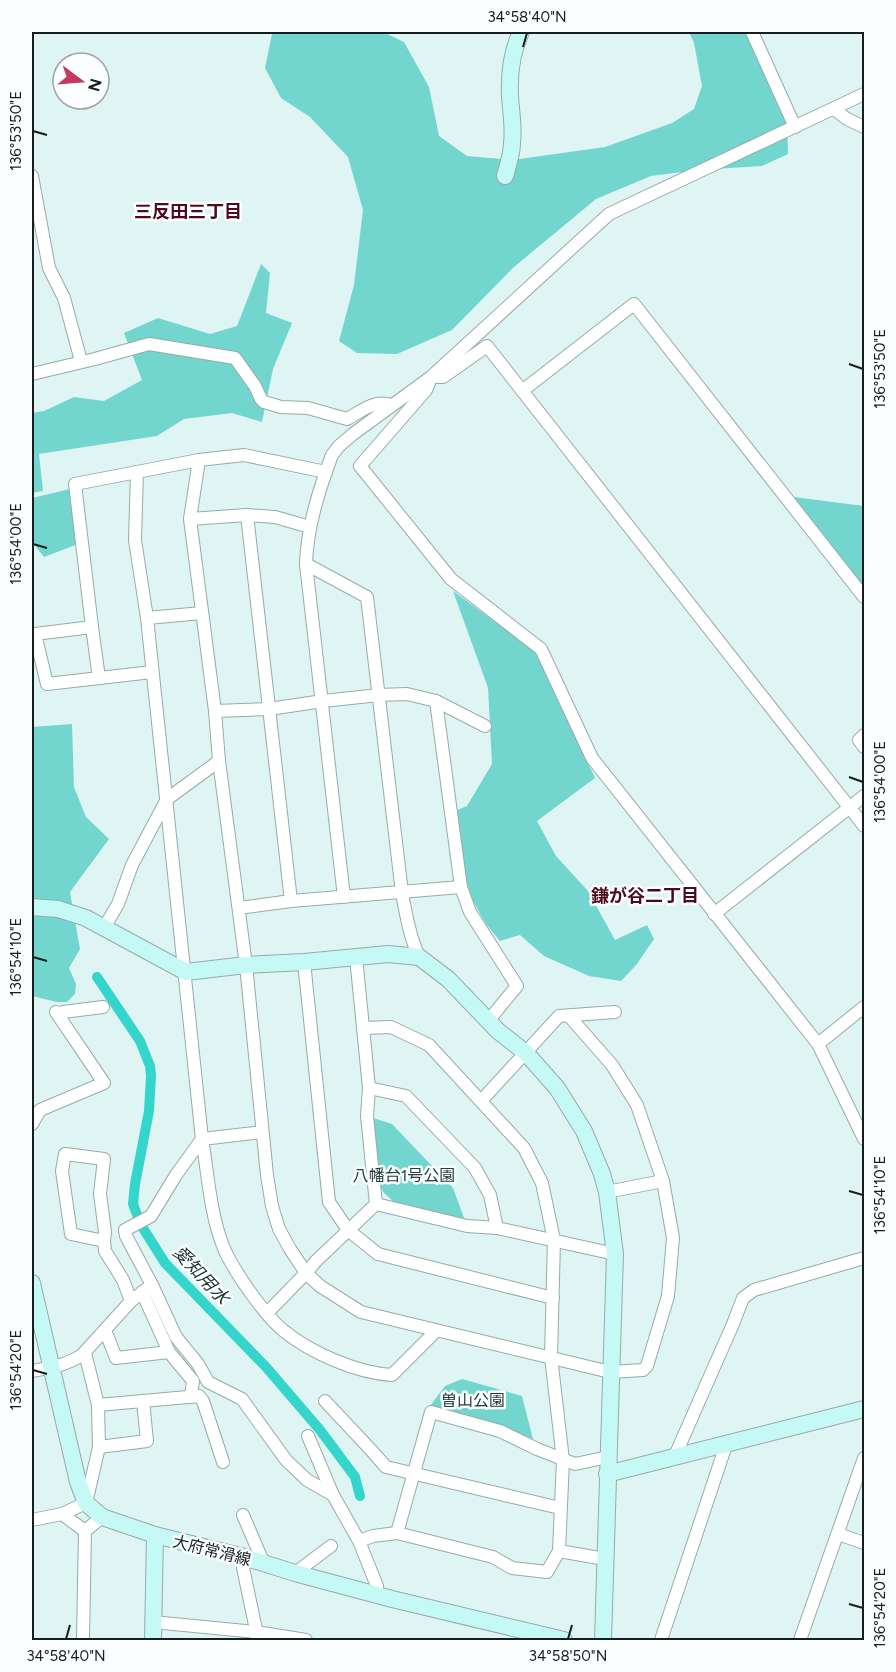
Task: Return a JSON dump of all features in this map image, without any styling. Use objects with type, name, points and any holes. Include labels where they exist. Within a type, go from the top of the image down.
[{"type":"street","points":[[505,176],[512,146],[511,70],[515,44],[521,32]]},
{"type":"street","points":[[752,32],[795,127]]},
{"type":"street","points":[[344,897],[306,564],[306,546],[310,527],[332,455],[339,446],[431,376],[609,214],[864,94]]},
{"type":"street","points":[[834,109],[847,119],[864,127]]},
{"type":"street","points":[[32,176],[49,268],[64,298],[81,361]]},
{"type":"street","points":[[522,391],[634,304],[864,597]]},
{"type":"street","points":[[32,374],[148,344],[235,358],[255,386],[261,399],[281,407],[308,408],[347,419],[377,403],[385,402],[391,405]]},
{"type":"street","points":[[431,376],[443,377],[487,346],[864,826]]},
{"type":"street","points":[[431,376],[426,390],[360,466],[451,579],[541,649],[592,759],[818,1044],[864,1134]]},
{"type":"street","points":[[99,678],[75,483],[199,460],[244,455],[326,472]]},
{"type":"street","points":[[199,460],[190,519],[246,965],[262,1132],[272,1206],[279,1229],[306,1274],[320,1286],[361,1312],[610,1372],[643,1370],[647,1366],[668,1296],[673,1238],[663,1181],[637,1105],[612,1065],[569,1016]]},
{"type":"street","points":[[137,472],[135,540],[147,618],[202,1139],[215,1219],[223,1246],[239,1276],[282,1330],[330,1359],[380,1375],[392,1375],[436,1331]]},
{"type":"street","points":[[190,519],[247,515],[275,517],[310,527]]},
{"type":"street","points":[[247,515],[291,901]]},
{"type":"street","points":[[306,564],[367,597],[402,893],[409,929],[419,957],[448,979],[498,1031],[526,1053],[558,1088],[584,1131],[607,1192],[615,1254],[603,1641]]},
{"type":"street","points":[[147,618],[202,613]]},
{"type":"street","points":[[92,627],[35,633],[47,684],[152,672]]},
{"type":"street","points":[[215,711],[269,709],[322,701],[407,694],[436,701],[485,726]]},
{"type":"street","points":[[436,701],[461,887],[470,912],[517,986],[488,1021]]},
{"type":"street","points":[[864,735],[859,740],[864,747]]},
{"type":"street","points":[[104,928],[118,904],[132,865],[167,799],[219,761]]},
{"type":"street","points":[[714,914],[864,796]]},
{"type":"street","points":[[239,908],[291,901],[461,887]]},
{"type":"street","points":[[32,907],[58,909],[86,918],[186,972],[388,954],[419,957]]},
{"type":"street","points":[[267,1313],[316,1261],[376,1204],[367,1116],[369,1088],[356,957]]},
{"type":"street","points":[[304,962],[329,1202],[348,1230],[378,1254],[553,1298]]},
{"type":"street","points":[[32,1124],[40,1110],[104,1083],[57,1013],[104,1007]]},
{"type":"street","points":[[818,1044],[864,1007]]},
{"type":"street","points":[[481,1101],[559,1016],[615,1012]]},
{"type":"street","points":[[359,1541],[373,1536],[397,1533],[493,1557],[512,1568],[547,1572],[559,1551],[562,1460],[551,1357],[554,1240],[542,1183],[524,1148],[429,1045],[391,1027],[363,1028]]},
{"type":"street","points":[[369,1088],[406,1096],[475,1168],[490,1195],[497,1228]]},
{"type":"street","points":[[191,1397],[193,1381],[169,1352],[125,1230],[151,1216],[202,1139],[262,1132]]},
{"type":"street","points":[[104,1241],[71,1234],[62,1171],[65,1154],[104,1159],[100,1194],[105,1251],[123,1280],[130,1301]]},
{"type":"street","points":[[607,1192],[663,1181]]},
{"type":"street","points":[[376,1204],[467,1226],[497,1228],[615,1254]]},
{"type":"street","points":[[674,1458],[743,1298],[754,1290],[864,1258]]},
{"type":"street","points":[[32,1283],[78,1482],[86,1503]]},
{"type":"street","points":[[32,1371],[76,1360],[85,1353],[130,1301],[147,1288]]},
{"type":"street","points":[[147,1288],[176,1337],[198,1364],[208,1382],[242,1399],[286,1460],[307,1479],[333,1495]]},
{"type":"street","points":[[105,1330],[116,1358],[169,1352]]},
{"type":"street","points":[[85,1353],[98,1405],[99,1447],[86,1503]]},
{"type":"street","points":[[98,1405],[199,1396],[203,1401],[224,1462]]},
{"type":"street","points":[[99,1447],[147,1441],[143,1401]]},
{"type":"street","points":[[325,1401],[386,1467],[560,1508]]},
{"type":"street","points":[[397,1533],[430,1412],[500,1431],[575,1464],[608,1466],[674,1458],[864,1408]]},
{"type":"street","points":[[308,1436],[333,1495],[359,1541],[377,1586],[377,1594]]},
{"type":"street","points":[[661,1641],[726,1445]]},
{"type":"street","points":[[800,1641],[864,1458]]},
{"type":"street","points":[[32,1520],[62,1514],[86,1503]]},
{"type":"street","name":"大府常滑線","points":[[86,1503],[102,1516],[155,1535],[564,1641]]},
{"type":"street","points":[[62,1514],[85,1531]]},
{"type":"street","points":[[243,1515],[264,1564]]},
{"type":"street","points":[[83,1641],[85,1531],[102,1516]]},
{"type":"street","points":[[838,1534],[864,1543]]},
{"type":"street","points":[[153,1641],[155,1535]]},
{"type":"street","points":[[295,1573],[331,1546]]},
{"type":"street","points":[[559,1551],[605,1559]]},
{"type":"street","points":[[244,1557],[243,1568],[257,1636]]},
{"type":"street","points":[[153,1622],[306,1641]]},
{"type":"green space","points":[[278,32],[383,32],[404,42],[429,87],[439,136],[467,156],[512,160],[605,147],[672,123],[694,109],[702,86],[694,43],[689,32],[749,32],[787,119],[788,154],[762,166],[651,176],[596,199],[514,267],[452,330],[397,354],[357,353],[339,341],[354,285],[363,210],[348,157],[310,117],[281,98],[265,68],[272,34]]},
{"type":"green space","points":[[261,264],[270,273],[266,313],[292,323],[273,369],[262,422],[232,413],[184,419],[157,436],[39,454],[43,491],[32,493],[32,413],[44,411],[74,397],[104,401],[142,380],[124,333],[158,318],[210,334],[237,326]]},
{"type":"green space","points":[[70,489],[78,544],[44,557],[32,542],[32,498]]},
{"type":"green space","points":[[794,497],[864,506],[864,589]]},
{"type":"green space","points":[[453,591],[535,651],[595,778],[537,821],[556,856],[588,891],[615,940],[647,925],[654,939],[637,964],[621,981],[589,976],[544,956],[520,935],[500,941],[486,924],[465,887],[457,810],[467,806],[492,764],[488,688]]},
{"type":"green space","points":[[72,724],[74,787],[86,817],[109,839],[70,892],[80,949],[69,968],[76,984],[75,994],[67,1002],[57,1002],[32,996],[32,727]]},
{"type":"green space","name":"八幡台1号公園","points":[[367,1116],[392,1124],[453,1188],[467,1226],[413,1213],[384,1193],[374,1176]]},
{"type":"green space","name":"曽山公園","points":[[462,1379],[522,1396],[533,1439],[499,1425],[430,1406],[445,1386]]},
{"type":"waterway","name":"愛知用水","points":[[97,977],[140,1041],[150,1066],[149,1111],[133,1204],[141,1225],[165,1263],[266,1367],[320,1430],[355,1477],[360,1496]]},
{"type":"district","name":"三反田三丁目","points":[[188,212]]},
{"type":"district","name":"鎌が谷二丁目","points":[[645,896]]}]
